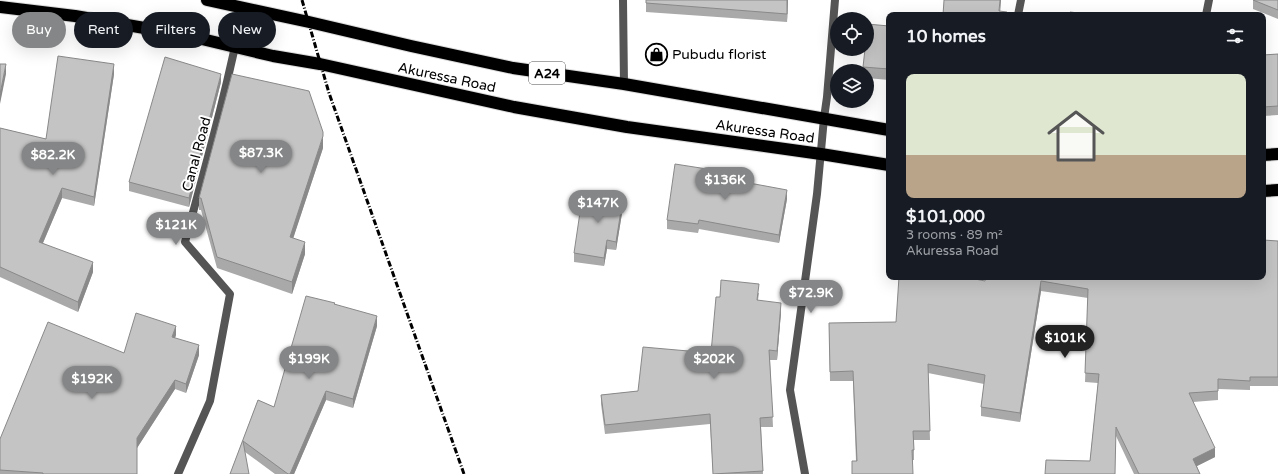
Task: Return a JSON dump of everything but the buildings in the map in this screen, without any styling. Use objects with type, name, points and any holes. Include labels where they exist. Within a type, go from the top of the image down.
[{"type":"highway","name":"Akuressa Road","points":[[207,0],[513,68],[624,84],[886,129]]},
{"type":"highway","name":"Akuressa Road","points":[[0,8],[75,16],[185,35],[218,43]]},
{"type":"highway","name":"Akuressa Road","points":[[240,48],[514,107],[626,127],[886,165]]},
{"type":"highway","points":[[1266,155],[1278,154]]},
{"type":"highway","points":[[1266,191],[1278,190]]},
{"type":"street","points":[[623,0],[624,84]]},
{"type":"street","points":[[804,474],[790,390],[816,202],[835,0]]},
{"type":"street","points":[[1019,12],[1021,0]]},
{"type":"street","points":[[1207,12],[1209,0]]},
{"type":"street","name":"Canal Road","points":[[242,12],[243,7]]},
{"type":"street","name":"Canal Road","points":[[178,474],[210,401],[230,294],[185,242],[236,48]]},
{"type":"railway","points":[[302,0],[329,93],[464,474]]},
{"type":"place","name":"Pubudu florist","points":[[657,54]]}]
